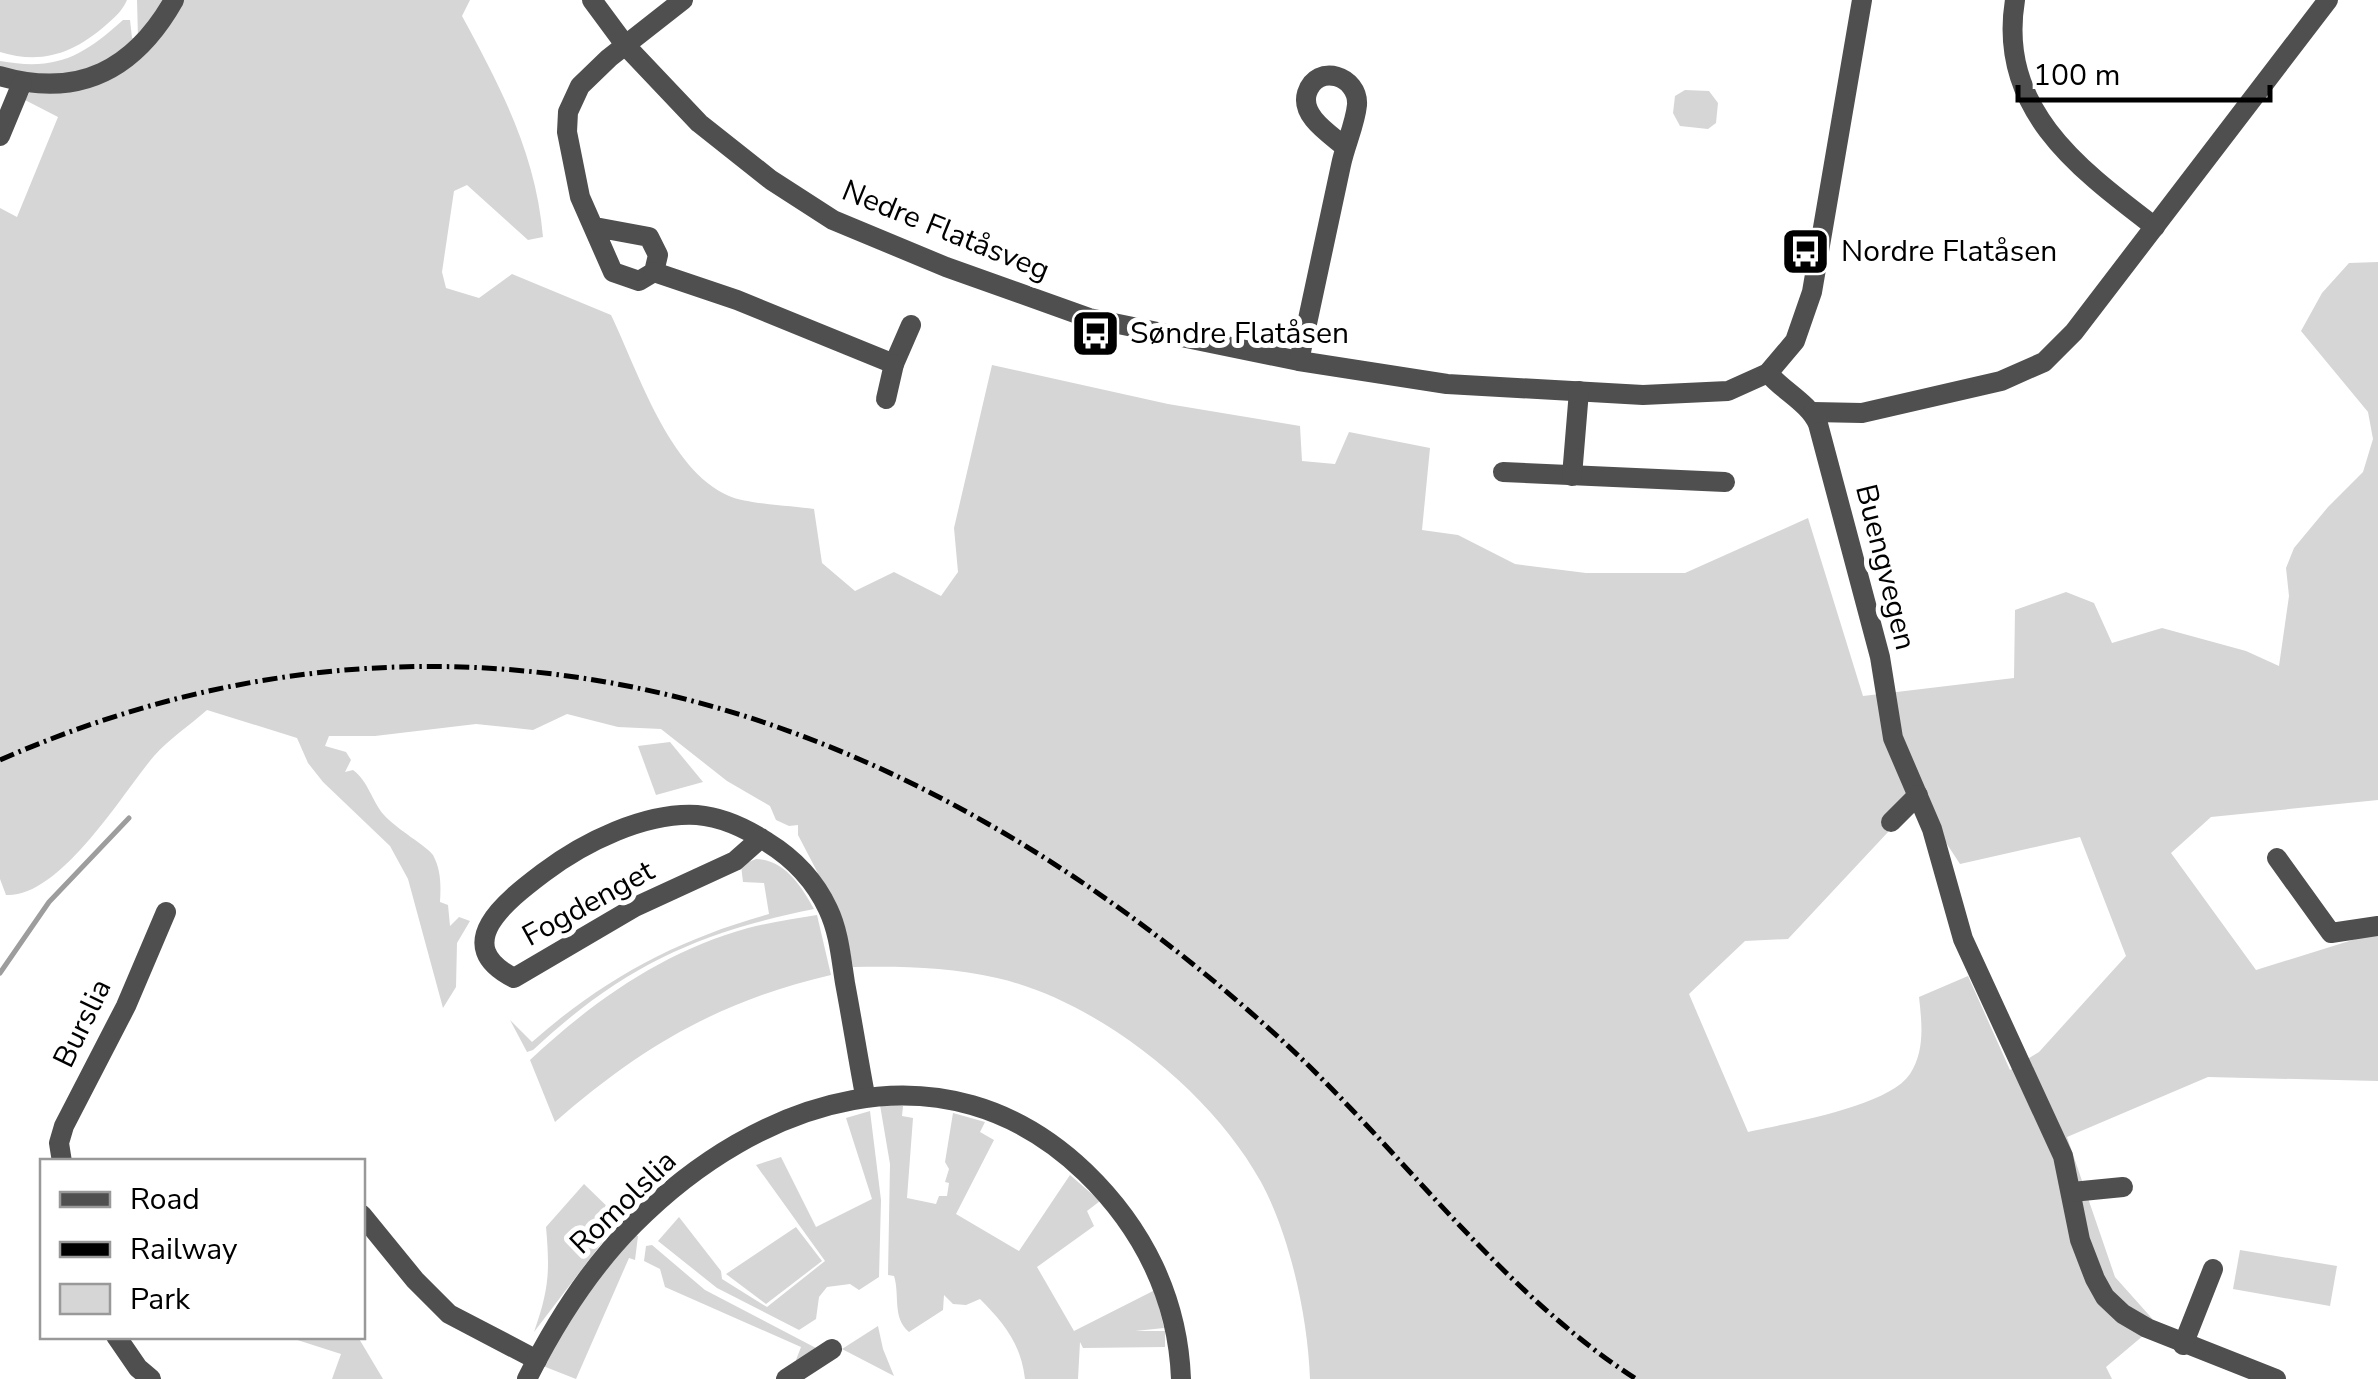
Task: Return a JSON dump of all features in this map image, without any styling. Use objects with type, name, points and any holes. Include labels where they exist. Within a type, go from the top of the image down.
[{"type":"street","points":[[0,76],[22,83],[65,84],[117,67],[158,29],[174,0]]},
{"type":"street","name":"Nedre Flatåsveg","points":[[592,0],[626,46],[700,123],[771,180],[833,220],[878,241],[1088,318],[1299,361],[1446,384],[1700,394],[1728,391],[1768,372]]},
{"type":"street","points":[[596,226],[648,237],[658,254],[654,272],[638,282],[613,272],[580,197],[567,132],[568,112],[580,86],[683,0]]},
{"type":"street","points":[[1862,0],[1812,292],[1794,342],[1768,372],[1780,388],[1813,412],[1862,413],[2025,373],[2057,352],[2328,0]]},
{"type":"street","points":[[2014,0],[2014,46],[2020,78],[2043,127],[2082,170],[2154,226]]},
{"type":"street","points":[[0,136],[22,83]]},
{"type":"street","points":[[1299,361],[1345,147]]},
{"type":"street","points":[[654,272],[738,300],[894,364]]},
{"type":"street","points":[[886,399],[894,364],[911,324]]},
{"type":"street","points":[[1572,476],[1579,392]]},
{"type":"street","name":"Buengvegen","points":[[1813,412],[1880,657],[1893,738],[1932,829],[1963,939],[1984,990],[2052,1124],[2072,1192],[2080,1240],[2105,1296],[2123,1314],[2183,1345],[2276,1379]]},
{"type":"street","points":[[1504,472],[1725,482]]},
{"type":"street","points":[[1891,822],[1918,795]]},
{"type":"street","name":"Fogdenget","points":[[761,838],[734,860],[635,907],[514,978],[496,969],[485,952],[486,926],[546,870],[622,830],[664,817],[699,815],[730,822],[761,838],[794,861],[828,910],[839,944],[865,1095]]},
{"type":"street","points":[[2277,858],[2332,933],[2378,926]]},
{"type":"street","name":"Burslia","points":[[62,1159],[59,1143],[64,1126],[126,1006],[166,912]]},
{"type":"street","name":"Romolslia","points":[[532,1369],[587,1278],[634,1224],[688,1176],[754,1136],[820,1106],[865,1095],[922,1094],[967,1104],[1006,1119],[1046,1141],[1108,1194],[1151,1257],[1174,1316],[1181,1379]]},
{"type":"street","points":[[2072,1192],[2124,1187]]},
{"type":"street","points":[[365,1219],[448,1314],[532,1369]]},
{"type":"street","points":[[2183,1345],[2212,1270]]},
{"type":"street","points":[[118,1339],[138,1368],[151,1379]]},
{"type":"street","points":[[786,1379],[832,1349]]},
{"type":"green space","points":[[0,0],[127,0],[121,11],[82,43],[57,54],[30,57],[0,52]]},
{"type":"green space","points":[[137,0],[167,0],[138,38]]},
{"type":"green space","points":[[183,0],[470,0],[462,16],[503,96],[525,150],[543,237],[528,240],[467,185],[454,191],[442,272],[446,288],[479,298],[512,274],[611,315],[658,417],[689,465],[708,483],[737,499],[814,509],[822,563],[855,591],[894,572],[941,596],[958,572],[954,528],[992,365],[1168,404],[1300,426],[1302,461],[1335,464],[1349,432],[1430,448],[1422,530],[1458,535],[1515,564],[1586,573],[1685,573],[1808,518],[1863,696],[2014,678],[2015,610],[2066,592],[2094,603],[2112,643],[2162,628],[2246,651],[2279,666],[2289,596],[2286,568],[2294,548],[2363,472],[2373,439],[2368,412],[2301,331],[2322,293],[2349,263],[2378,262],[2378,800],[2211,817],[2171,853],[2256,970],[2378,932],[2378,1081],[2208,1077],[2067,1137],[2115,1277],[2157,1324],[2106,1367],[2112,1379],[1310,1379],[1306,1330],[1281,1227],[1261,1182],[1213,1115],[1148,1054],[1074,1007],[1035,990],[961,971],[853,967],[847,937],[798,835],[798,825],[776,820],[770,806],[727,781],[661,729],[618,727],[567,714],[533,730],[476,724],[375,736],[329,736],[325,746],[346,752],[351,760],[345,772],[353,770],[384,815],[433,855],[440,878],[440,902],[448,905],[450,926],[459,917],[470,921],[457,943],[456,987],[443,1008],[408,879],[390,846],[323,782],[308,763],[297,738],[207,710],[154,756],[68,862],[27,891],[6,895],[0,879],[0,208],[17,217],[58,117],[25,100],[31,90],[92,84]],"holes":[[[1918,800],[1960,864],[2080,837],[2126,956],[2039,1052],[2010,1070],[1968,976],[1919,997],[1918,1056],[1910,1074],[1898,1086],[1835,1112],[1748,1132],[1689,994],[1745,941],[1788,939]]]},
{"type":"green space","points":[[123,20],[130,20],[132,38],[138,38],[117,55],[74,74],[50,78],[0,70],[0,61],[37,64],[67,58]]},
{"type":"green space","points":[[1685,90],[1709,91],[1718,103],[1716,123],[1708,129],[1680,126],[1673,113],[1675,96]]},
{"type":"green space","points":[[670,742],[703,782],[656,795],[638,746]]},
{"type":"green space","points":[[756,859],[784,869],[814,909],[733,929],[663,957],[598,996],[527,1052],[510,1020],[532,1042],[586,999],[643,964],[704,936],[769,914],[764,883],[743,882],[741,865]]},
{"type":"green space","points":[[817,915],[831,975],[753,998],[683,1030],[619,1071],[555,1122],[530,1060],[579,1018],[631,980],[687,950],[748,928]]},
{"type":"green space","points":[[880,1105],[903,1106],[902,1116],[913,1118],[907,1198],[936,1204],[939,1196],[947,1196],[949,1183],[945,1182],[949,1169],[945,1162],[953,1113],[985,1122],[980,1132],[994,1140],[956,1214],[1019,1251],[1070,1175],[1100,1201],[1087,1211],[1094,1226],[1037,1267],[1074,1331],[1155,1290],[1164,1328],[1135,1331],[1165,1331],[1165,1347],[1083,1348],[1080,1342],[1078,1379],[1025,1379],[1020,1355],[1010,1335],[980,1299],[966,1305],[953,1304],[944,1295],[943,1310],[909,1332],[898,1313],[894,1276],[888,1275],[890,1164]]},
{"type":"green space","points":[[870,1111],[881,1200],[879,1277],[859,1290],[850,1284],[827,1287],[819,1297],[816,1319],[799,1330],[717,1288],[658,1241],[679,1217],[721,1271],[722,1279],[767,1307],[825,1261],[756,1165],[781,1157],[816,1227],[872,1199],[846,1118]]},
{"type":"green space","points":[[584,1184],[617,1216],[617,1223],[534,1332],[547,1280],[546,1227]]},
{"type":"green space","points":[[796,1227],[822,1261],[766,1304],[726,1274]]},
{"type":"green space","points":[[632,1234],[638,1236],[635,1260],[629,1258],[576,1379],[543,1366],[576,1307]]},
{"type":"green space","points":[[652,1245],[705,1290],[816,1348],[801,1362],[796,1360],[801,1347],[665,1287],[660,1269],[644,1261],[646,1246]]},
{"type":"green space","points":[[2240,1250],[2337,1266],[2330,1306],[2233,1289]]},
{"type":"green space","points":[[878,1326],[883,1349],[894,1376],[842,1349]]},
{"type":"green space","points":[[294,1339],[359,1339],[383,1379],[332,1379],[341,1354]]},
{"type":"waterway","points":[[0,973],[49,902],[129,818]]},
{"type":"railway","points":[[0,760],[176,699],[350,670],[519,670],[684,699],[844,753],[999,830],[1146,928],[1287,1045],[1541,1305],[1636,1379]]},
{"type":"place","name":"Nordre Flatåsen","points":[[1806,251]]},
{"type":"place","name":"Søndre Flatåsen","points":[[1095,333]]}]
